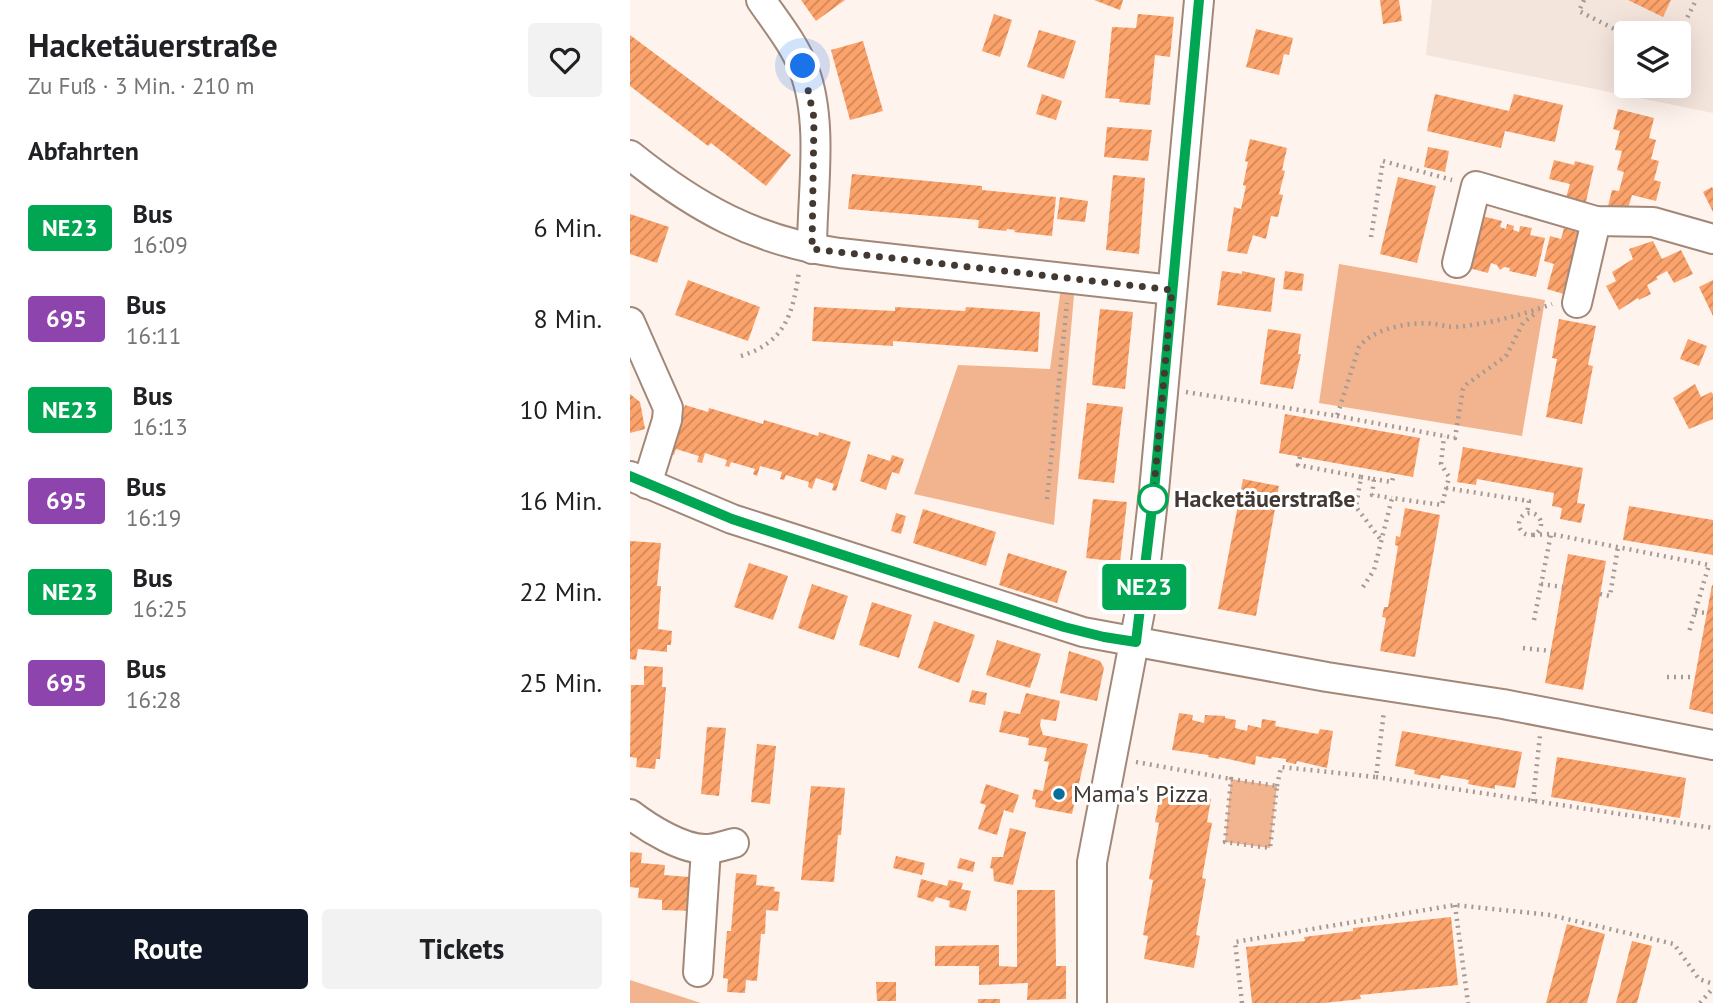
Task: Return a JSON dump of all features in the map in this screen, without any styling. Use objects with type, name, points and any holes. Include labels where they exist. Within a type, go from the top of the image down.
[{"type":"street","points":[[761,0],[797,54],[808,83],[814,128],[807,248]]},
{"type":"street","points":[[1092,1003],[1092,862],[1136,642],[1154,491],[1199,0]]},
{"type":"street","points":[[630,155],[681,194],[729,221],[764,236],[807,248],[1172,290]]},
{"type":"street","points":[[1457,263],[1476,186],[1596,221],[1653,222],[1713,239]]},
{"type":"street","points":[[1577,303],[1596,221]]},
{"type":"street","points":[[630,322],[668,408],[667,420],[638,480],[732,519],[1083,632],[1543,711],[1713,745]]},
{"type":"street","points":[[630,814],[665,836],[706,849],[734,843]]},
{"type":"street","points":[[698,972],[706,849]]},
{"type":"path","points":[[1584,0],[1579,11],[1614,29]]},
{"type":"path","points":[[1686,21],[1696,0]]},
{"type":"path","points":[[1371,237],[1383,160],[1476,186]]},
{"type":"path","points":[[741,356],[763,348],[782,330],[796,295],[807,248]]},
{"type":"path","points":[[1046,499],[1070,278]]},
{"type":"path","points":[[1181,391],[1455,438],[1467,384],[1506,356],[1523,323],[1545,307],[1453,327],[1435,324],[1381,330],[1365,339],[1359,347],[1337,416]]},
{"type":"path","points":[[1373,479],[1371,495],[1443,505],[1449,477],[1441,464],[1444,436]]},
{"type":"path","points":[[1300,457],[1298,465],[1361,477],[1392,482],[1394,473]]},
{"type":"path","points":[[1361,477],[1356,507],[1381,541]]},
{"type":"path","points":[[1446,488],[1529,501],[1527,514]]},
{"type":"path","points":[[1363,587],[1374,570],[1392,498]]},
{"type":"path","points":[[1534,534],[1541,523],[1534,514],[1527,514],[1521,518],[1520,527],[1527,535],[1551,534],[1709,565],[1689,632]]},
{"type":"path","points":[[1534,620],[1551,534]]},
{"type":"path","points":[[1600,594],[1610,596],[1618,547]]},
{"type":"path","points":[[1541,584],[1563,587]]},
{"type":"path","points":[[1695,612],[1707,613]]},
{"type":"path","points":[[1523,649],[1552,651]]},
{"type":"path","points":[[1667,677],[1695,677]]},
{"type":"path","points":[[1376,777],[1388,686]]},
{"type":"path","points":[[1533,801],[1543,711]]},
{"type":"path","points":[[1132,761],[1278,786]]},
{"type":"path","points":[[1231,779],[1225,842],[1270,848],[1281,767],[1376,777],[1713,828]]},
{"type":"path","points":[[1455,905],[1468,1003]]},
{"type":"path","points":[[1242,1003],[1235,942],[1455,905],[1550,915],[1674,944],[1699,979],[1713,986],[1700,1003]]},
{"type":"shaded area","points":[[1432,0],[1713,0],[1713,113],[1639,98],[1691,98],[1691,21],[1614,21],[1614,93],[1426,55]]},
{"type":"shaded area","points":[[1339,264],[1545,300],[1522,436],[1319,403]]},
{"type":"shaded area","points":[[1070,278],[1074,295],[1054,525],[914,494],[958,365],[1050,369],[1060,294]]},
{"type":"shaded area","points":[[1231,779],[1277,786],[1270,848],[1225,842]]},
{"type":"shaded area","points":[[630,980],[701,1003],[630,1003]]},
{"type":"building","points":[[801,0],[845,0],[816,21]]},
{"type":"building","points":[[1094,0],[1123,0],[1120,10]]},
{"type":"building","points":[[1380,0],[1399,0],[1402,21],[1383,24]]},
{"type":"building","points":[[1628,0],[1671,0],[1663,17]]},
{"type":"building","points":[[994,14],[1012,20],[1000,57],[982,51]]},
{"type":"building","points":[[1138,14],[1174,17],[1170,57],[1155,55],[1150,105],[1105,98],[1112,27],[1136,28]]},
{"type":"building","points":[[1256,29],[1293,38],[1289,55],[1284,54],[1279,75],[1246,67]]},
{"type":"building","points":[[1039,30],[1076,41],[1064,79],[1027,67]]},
{"type":"building","points":[[630,35],[791,155],[766,186],[711,143],[708,146],[630,86]]},
{"type":"building","points":[[863,41],[883,111],[850,120],[831,50]]},
{"type":"building","points":[[1042,94],[1062,101],[1056,120],[1036,114]]},
{"type":"building","points":[[1435,94],[1509,111],[1514,94],[1563,105],[1555,142],[1505,131],[1501,148],[1427,131]]},
{"type":"building","points":[[1618,109],[1654,118],[1649,138],[1656,140],[1651,159],[1659,161],[1654,180],[1661,182],[1656,201],[1632,195],[1626,215],[1607,210],[1612,190],[1619,191],[1624,172],[1617,170],[1622,151],[1615,150],[1620,131],[1613,129]]},
{"type":"building","points":[[1107,127],[1152,130],[1148,161],[1104,157]]},
{"type":"building","points":[[1250,139],[1287,148],[1279,194],[1283,195],[1278,217],[1271,216],[1266,239],[1253,235],[1247,254],[1227,251],[1234,207],[1241,209],[1246,186],[1243,185],[1248,162],[1245,161]]},
{"type":"building","points":[[1428,147],[1449,151],[1445,172],[1424,167]]},
{"type":"building","points":[[1554,160],[1574,165],[1575,161],[1594,166],[1585,206],[1565,201],[1570,184],[1549,179]]},
{"type":"building","points":[[852,174],[982,186],[982,190],[1056,197],[1052,236],[1007,229],[978,228],[979,220],[848,209]]},
{"type":"building","points":[[1113,175],[1145,178],[1139,254],[1106,250]]},
{"type":"building","points":[[1398,177],[1436,186],[1417,263],[1380,254]]},
{"type":"building","points":[[1712,187],[1713,189],[1713,212],[1703,192]]},
{"type":"building","points":[[1060,197],[1088,201],[1085,222],[1057,219]]},
{"type":"building","points":[[630,214],[669,227],[657,263],[630,254]]},
{"type":"building","points":[[1482,216],[1502,221],[1500,227],[1506,229],[1507,224],[1514,226],[1513,230],[1519,232],[1520,226],[1532,228],[1530,235],[1545,238],[1536,277],[1509,271],[1510,268],[1504,267],[1500,270],[1497,265],[1491,263],[1488,273],[1469,268]]},
{"type":"building","points":[[1564,228],[1583,234],[1567,295],[1547,289],[1554,264],[1544,261],[1550,236],[1561,239]]},
{"type":"building","points":[[1653,241],[1662,259],[1681,250],[1693,274],[1674,283],[1667,271],[1647,285],[1651,294],[1639,300],[1638,298],[1619,310],[1606,286],[1616,281],[1612,272],[1633,259],[1629,249]]},
{"type":"building","points":[[1222,271],[1242,274],[1242,271],[1275,278],[1271,312],[1217,305]]},
{"type":"building","points":[[1285,271],[1304,274],[1302,291],[1283,289]]},
{"type":"building","points":[[688,280],[760,307],[748,341],[675,315]]},
{"type":"building","points":[[1713,280],[1713,316],[1699,287]]},
{"type":"building","points":[[814,307],[895,311],[895,307],[965,311],[966,307],[1040,312],[1038,352],[893,341],[893,346],[812,341]]},
{"type":"building","points":[[1100,309],[1133,312],[1125,389],[1092,385]]},
{"type":"building","points":[[1559,319],[1596,326],[1588,365],[1593,366],[1582,424],[1546,417],[1557,359],[1552,358]]},
{"type":"building","points":[[1268,329],[1301,334],[1298,354],[1301,354],[1293,389],[1260,384]]},
{"type":"building","points":[[1688,339],[1707,346],[1699,366],[1680,359]]},
{"type":"building","points":[[1695,384],[1701,397],[1711,392],[1713,394],[1713,419],[1689,429],[1673,398]]},
{"type":"building","points":[[630,394],[640,402],[645,429],[630,433]]},
{"type":"building","points":[[1087,403],[1123,407],[1114,483],[1078,479]]},
{"type":"building","points":[[685,405],[708,412],[709,408],[763,424],[764,420],[818,436],[819,432],[851,442],[836,491],[832,490],[834,484],[816,478],[812,489],[808,487],[809,482],[786,475],[784,480],[780,479],[782,472],[760,466],[757,476],[753,474],[755,469],[731,462],[729,467],[725,466],[727,460],[705,453],[702,463],[697,462],[699,456],[676,449],[674,455],[670,453]]},
{"type":"building","points":[[1285,414],[1420,438],[1413,477],[1279,453]]},
{"type":"building","points":[[1463,447],[1583,468],[1577,503],[1585,504],[1581,523],[1560,519],[1562,508],[1552,506],[1554,493],[1477,479],[1476,485],[1457,482]]},
{"type":"building","points":[[868,454],[890,461],[892,455],[904,459],[899,474],[892,472],[886,490],[860,481]]},
{"type":"building","points":[[1243,479],[1279,486],[1256,616],[1218,609]]},
{"type":"building","points":[[1093,499],[1127,502],[1120,562],[1086,558]]},
{"type":"building","points":[[1629,506],[1713,520],[1713,555],[1623,540]]},
{"type":"building","points":[[1405,508],[1440,515],[1415,657],[1380,651],[1386,618],[1382,617],[1384,607],[1388,607],[1398,546],[1395,545],[1396,536],[1400,537]]},
{"type":"building","points":[[923,509],[996,532],[986,566],[913,543]]},
{"type":"building","points":[[896,513],[906,516],[901,534],[891,531]]},
{"type":"building","points":[[630,541],[661,543],[657,586],[661,586],[658,629],[672,631],[671,645],[667,645],[667,652],[638,649],[636,660],[630,659]]},
{"type":"building","points":[[1008,553],[1067,571],[1057,603],[999,585]]},
{"type":"building","points":[[1568,554],[1606,561],[1583,690],[1545,683]]},
{"type":"building","points":[[749,563],[788,576],[773,620],[734,607]]},
{"type":"building","points":[[812,584],[848,596],[834,640],[798,628]]},
{"type":"building","points":[[1713,585],[1713,714],[1689,709]]},
{"type":"building","points":[[872,602],[912,615],[899,658],[859,645]]},
{"type":"building","points":[[934,621],[975,635],[959,683],[918,668]]},
{"type":"building","points":[[997,640],[1041,654],[1030,688],[986,675]]},
{"type":"building","points":[[1069,651],[1100,661],[1104,668],[1097,701],[1060,693]]},
{"type":"building","points":[[644,666],[663,667],[662,687],[666,687],[660,759],[656,759],[655,769],[636,767],[637,758],[630,757],[631,685],[644,685]]},
{"type":"building","points":[[972,690],[987,693],[985,705],[969,702]]},
{"type":"building","points":[[1026,693],[1060,701],[1056,721],[1041,719],[1043,735],[1088,744],[1072,814],[1035,807],[1036,800],[1032,799],[1034,789],[1043,791],[1049,762],[1044,761],[1047,748],[1028,745],[1029,738],[999,732],[1004,711],[1020,714]]},
{"type":"building","points":[[1179,713],[1193,715],[1192,720],[1204,723],[1205,715],[1225,716],[1236,720],[1235,728],[1247,731],[1248,725],[1261,728],[1262,719],[1276,721],[1275,726],[1318,734],[1320,729],[1333,731],[1327,768],[1256,756],[1255,765],[1172,750]]},
{"type":"building","points":[[707,727],[726,728],[719,796],[701,794]]},
{"type":"building","points":[[1402,731],[1522,752],[1515,788],[1495,785],[1495,789],[1468,784],[1469,780],[1441,775],[1440,779],[1414,774],[1415,770],[1395,766]]},
{"type":"building","points":[[757,744],[776,746],[770,804],[751,802]]},
{"type":"building","points":[[1557,757],[1686,778],[1680,818],[1551,797]]},
{"type":"building","points":[[986,784],[1019,795],[1013,813],[1004,810],[997,835],[978,829],[986,805],[980,803]]},
{"type":"building","points":[[811,786],[845,788],[834,882],[801,880]]},
{"type":"building","points":[[1161,790],[1211,799],[1207,822],[1212,823],[1202,878],[1206,879],[1196,935],[1200,936],[1194,968],[1144,959],[1148,936],[1143,935],[1153,880],[1149,879],[1159,823],[1155,822]]},
{"type":"building","points":[[1010,828],[1026,832],[1013,885],[994,881],[993,869],[990,868],[992,857],[1003,857]]},
{"type":"building","points":[[630,852],[642,853],[641,863],[665,865],[664,875],[689,877],[688,891],[697,892],[696,911],[662,910],[662,900],[638,898],[639,888],[630,887]]},
{"type":"building","points":[[896,856],[925,863],[922,875],[893,868]]},
{"type":"building","points":[[960,858],[975,862],[973,872],[957,868]]},
{"type":"building","points":[[736,873],[757,875],[756,885],[775,887],[774,891],[780,892],[778,911],[766,910],[757,981],[746,980],[745,993],[727,992],[728,979],[723,978],[727,931],[731,931]]},
{"type":"building","points":[[921,879],[947,886],[949,880],[963,883],[961,889],[971,891],[966,911],[949,907],[950,901],[936,897],[933,902],[917,897]]},
{"type":"building","points":[[1017,890],[1055,890],[1056,966],[1066,966],[1066,999],[1027,1000],[1028,983],[979,985],[979,966],[935,966],[935,946],[999,945],[999,966],[1017,967]]},
{"type":"building","points":[[1451,917],[1458,985],[1360,995],[1361,999],[1324,1003],[1252,1003],[1246,947],[1305,941],[1304,937],[1353,931],[1353,928]]},
{"type":"building","points":[[1567,924],[1605,934],[1587,1003],[1546,1003]]},
{"type":"building","points":[[1632,941],[1652,946],[1637,1003],[1616,1003]]},
{"type":"building","points":[[876,982],[896,982],[896,1001],[877,1001]]},
{"type":"building","points":[[978,999],[1000,999],[1000,1003],[978,1003]]},
{"type":"bus line","name":"NE23","points":[[630,476],[732,519],[1064,627],[1136,642],[1154,491],[1199,0]]},
{"type":"place","name":"Hacketäuerstraße","points":[[1153,499]]},
{"type":"place","name":"Mama's Pizza","points":[[1059,794]]},
{"type":"route","points":[[803,66],[814,118],[812,249],[1172,290],[1153,499]]}]
